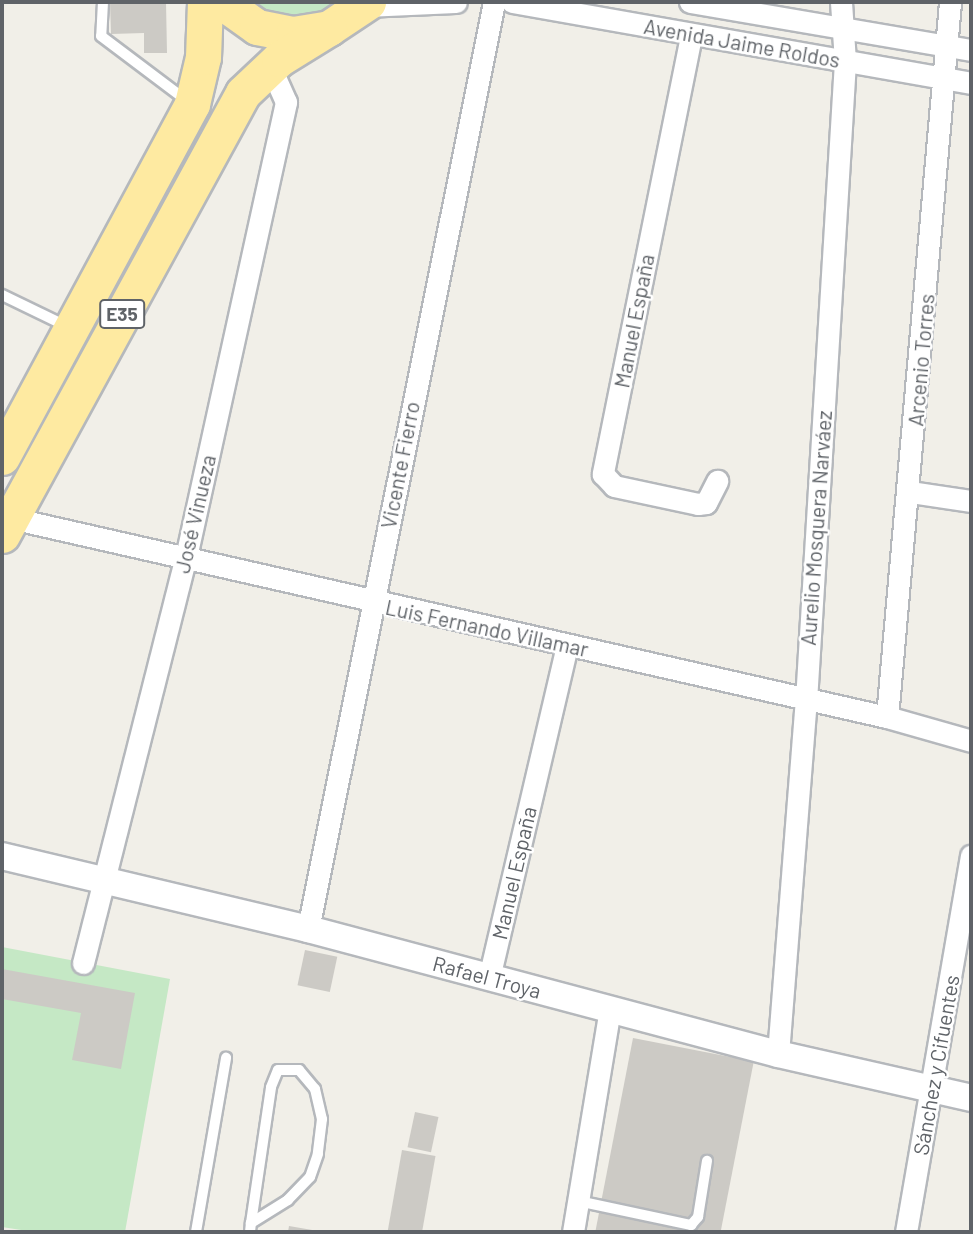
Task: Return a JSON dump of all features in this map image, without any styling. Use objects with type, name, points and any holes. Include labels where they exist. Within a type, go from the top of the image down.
[{"type":"highway","name":"E35","points":[[2,457],[192,104],[203,57],[205,2]]},
{"type":"highway","name":"E35","points":[[222,2],[257,27],[293,34],[329,27]]},
{"type":"highway","name":"E35","points":[[4,523],[243,93],[271,66],[366,4]]},
{"type":"street","points":[[366,4],[456,2]]},
{"type":"street","name":"Vicente Fierro","points":[[308,929],[494,2]]},
{"type":"street","name":"Avenida Jaime Roldos","points":[[512,2],[691,36],[971,83]]},
{"type":"street","name":"Avenida Jaime Roldos","points":[[690,2],[971,50]]},
{"type":"street","name":"Aurelio Mosquera Narváez","points":[[778,1054],[806,701],[845,61],[841,2]]},
{"type":"street","name":"Arcenio Torres","points":[[887,717],[909,492],[950,2]]},
{"type":"street","name":"Manuel España","points":[[691,36],[603,474],[614,486],[698,504],[706,503],[717,481]]},
{"type":"street","name":"José Vinueza","points":[[83,963],[106,883],[186,557],[286,102],[271,66]]},
{"type":"street","points":[[909,492],[971,501]]},
{"type":"street","name":"Luis Fernando Villamar","points":[[4,523],[186,557],[372,603],[887,717],[971,741]]},
{"type":"street","name":"Manuel España","points":[[489,978],[567,645]]},
{"type":"street","name":"Rafael Troya","points":[[2,856],[106,883],[308,929],[778,1054],[933,1086],[971,1098]]},
{"type":"street","name":"Sánchez y Cifuentes","points":[[906,1232],[971,856]]},
{"type":"street","points":[[573,1232],[610,1009]]},
{"type":"lane","points":[[103,2],[101,36],[192,104]]},
{"type":"lane","points":[[2,295],[72,329]]},
{"type":"lane","points":[[196,1232],[226,1058]]},
{"type":"lane","points":[[278,1070],[299,1070],[315,1089],[321,1119],[318,1154],[310,1177],[288,1200],[251,1227],[271,1087],[278,1070]]},
{"type":"lane","points":[[578,1201],[691,1225],[698,1217],[708,1161]]},
{"type":"green space","points":[[240,2],[350,2],[333,14],[278,21]]},
{"type":"green space","points":[[2,947],[170,979],[125,1232],[34,1232],[2,1227]]},
{"type":"building","points":[[110,2],[166,2],[167,53],[144,53],[144,33],[111,34]]},
{"type":"building","points":[[305,950],[337,957],[330,992],[298,985]]},
{"type":"building","points":[[2,969],[135,993],[121,1069],[72,1060],[81,1013],[2,999]]},
{"type":"building","points":[[633,1038],[754,1061],[721,1232],[595,1232]]},
{"type":"building","points":[[415,1112],[438,1117],[431,1152],[408,1147]]},
{"type":"building","points":[[402,1150],[435,1156],[422,1232],[388,1232]]},
{"type":"building","points":[[289,1226],[318,1231],[318,1232],[288,1232]]}]
